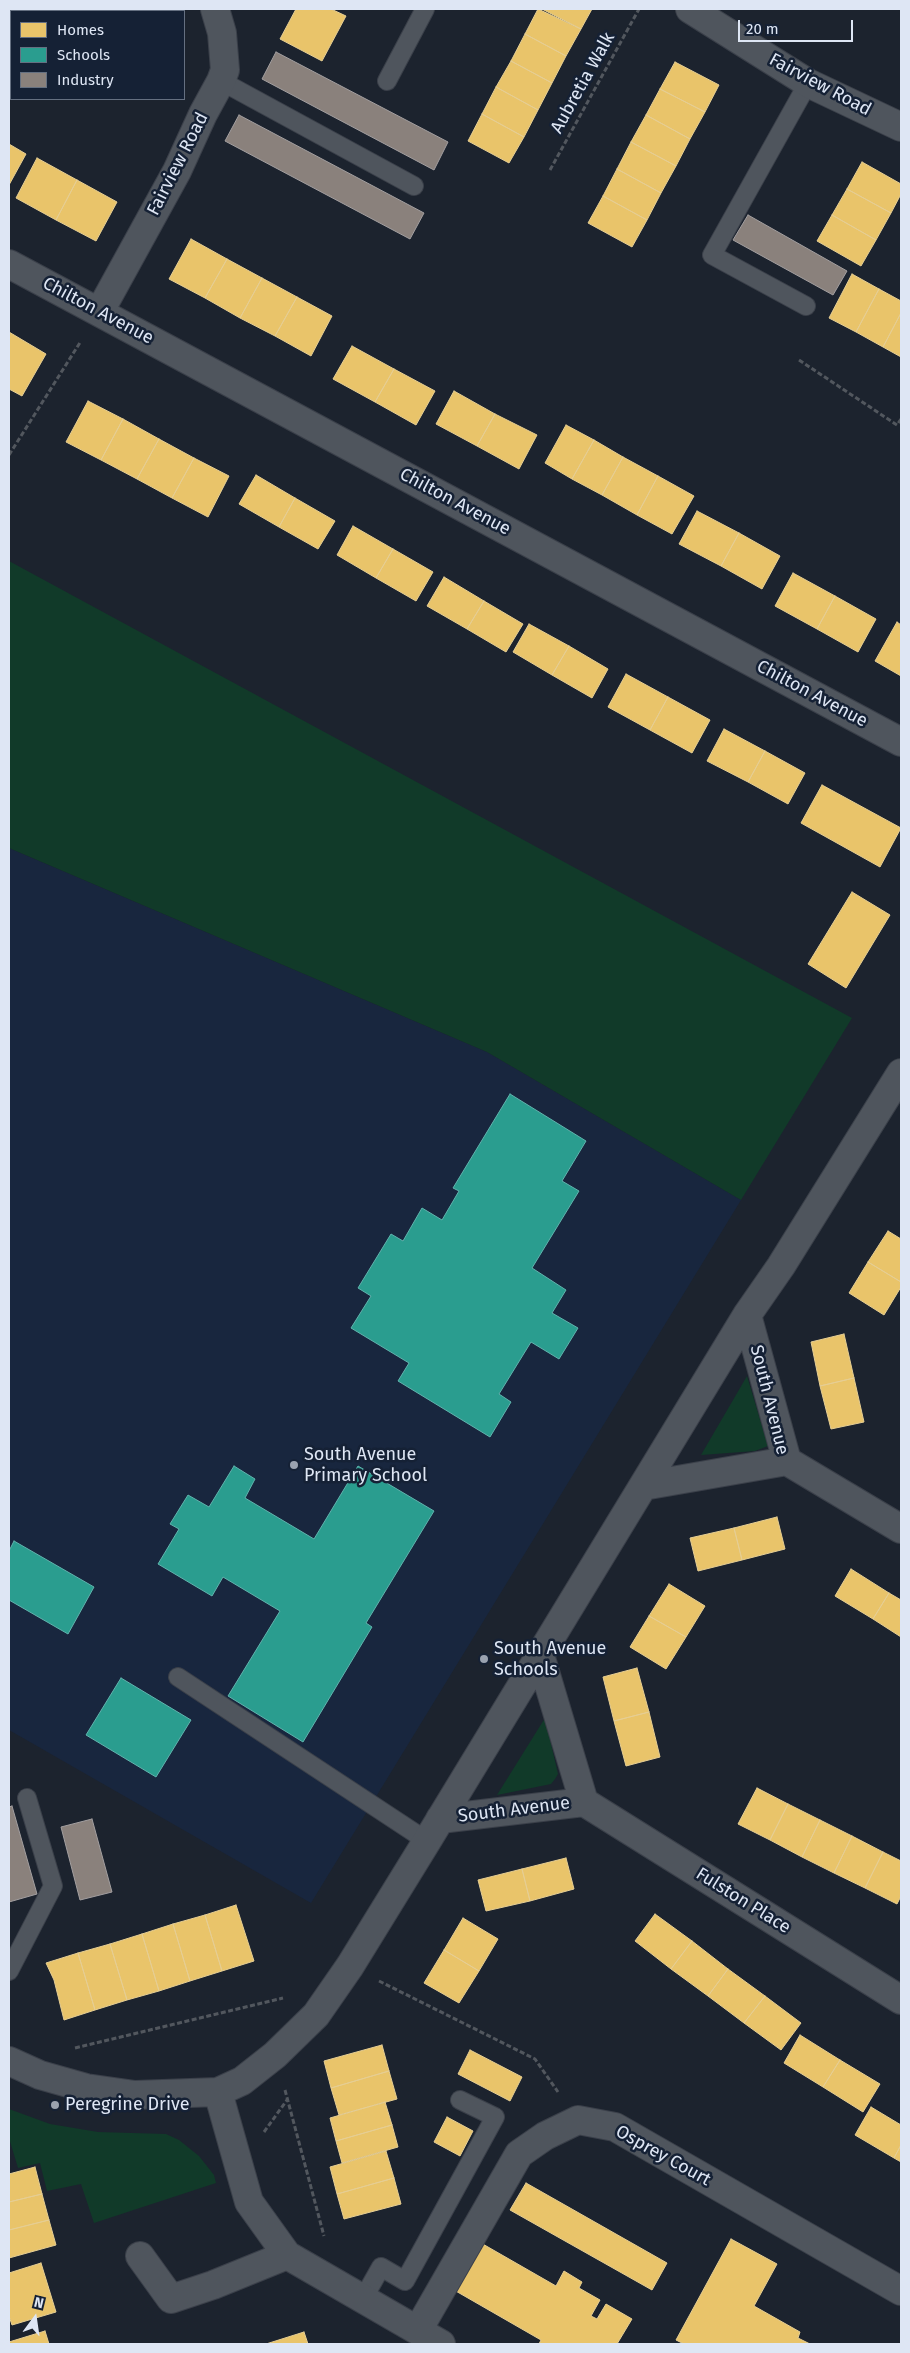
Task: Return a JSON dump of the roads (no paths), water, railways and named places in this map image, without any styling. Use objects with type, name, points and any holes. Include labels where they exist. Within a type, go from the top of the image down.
[{"type":"street","name":"Fairview Road","points":[[100,311],[176,171],[203,114],[221,82],[224,70],[222,33],[215,9]]},
{"type":"street","name":"Fairview Road","points":[[690,9],[808,83],[901,127]]},
{"type":"street","name":"Chilton Avenue","points":[[9,264],[100,311],[901,742]]},
{"type":"street","name":"South Avenue","points":[[218,2092],[242,2081],[275,2055],[316,2015],[350,1966],[747,1315],[781,1266],[901,1073]]},
{"type":"street","name":"South Avenue","points":[[643,1486],[788,1461],[747,1315]]},
{"type":"street","points":[[788,1461],[901,1529]]},
{"type":"street","name":"South Avenue","points":[[434,1830],[584,1802],[540,1655]]},
{"type":"street","name":"Fulston Place","points":[[584,1802],[901,2000]]},
{"type":"street","points":[[9,2061],[40,2075],[86,2088],[135,2095],[218,2092],[250,2202],[287,2255],[441,2344]]},
{"type":"street","name":"Osprey Court","points":[[418,2330],[519,2154],[545,2136],[578,2120],[615,2127],[901,2292]]},
{"type":"street","points":[[140,2256],[171,2299],[213,2285],[287,2255]]},
{"type":"lane","points":[[386,81],[425,9]]},
{"type":"lane","points":[[221,82],[414,186]]},
{"type":"lane","points":[[806,306],[712,256],[808,83]]},
{"type":"lane","points":[[178,1677],[434,1830]]},
{"type":"lane","points":[[9,1971],[53,1886],[27,1798]]},
{"type":"lane","points":[[363,2299],[381,2267],[405,2281],[495,2117],[460,2100]]},
{"type":"place","name":"South Avenue Primary School","points":[[294,1465]]},
{"type":"place","name":"South Avenue Schools","points":[[484,1659]]},
{"type":"place","name":"Peregrine Drive","points":[[55,2105]]}]
